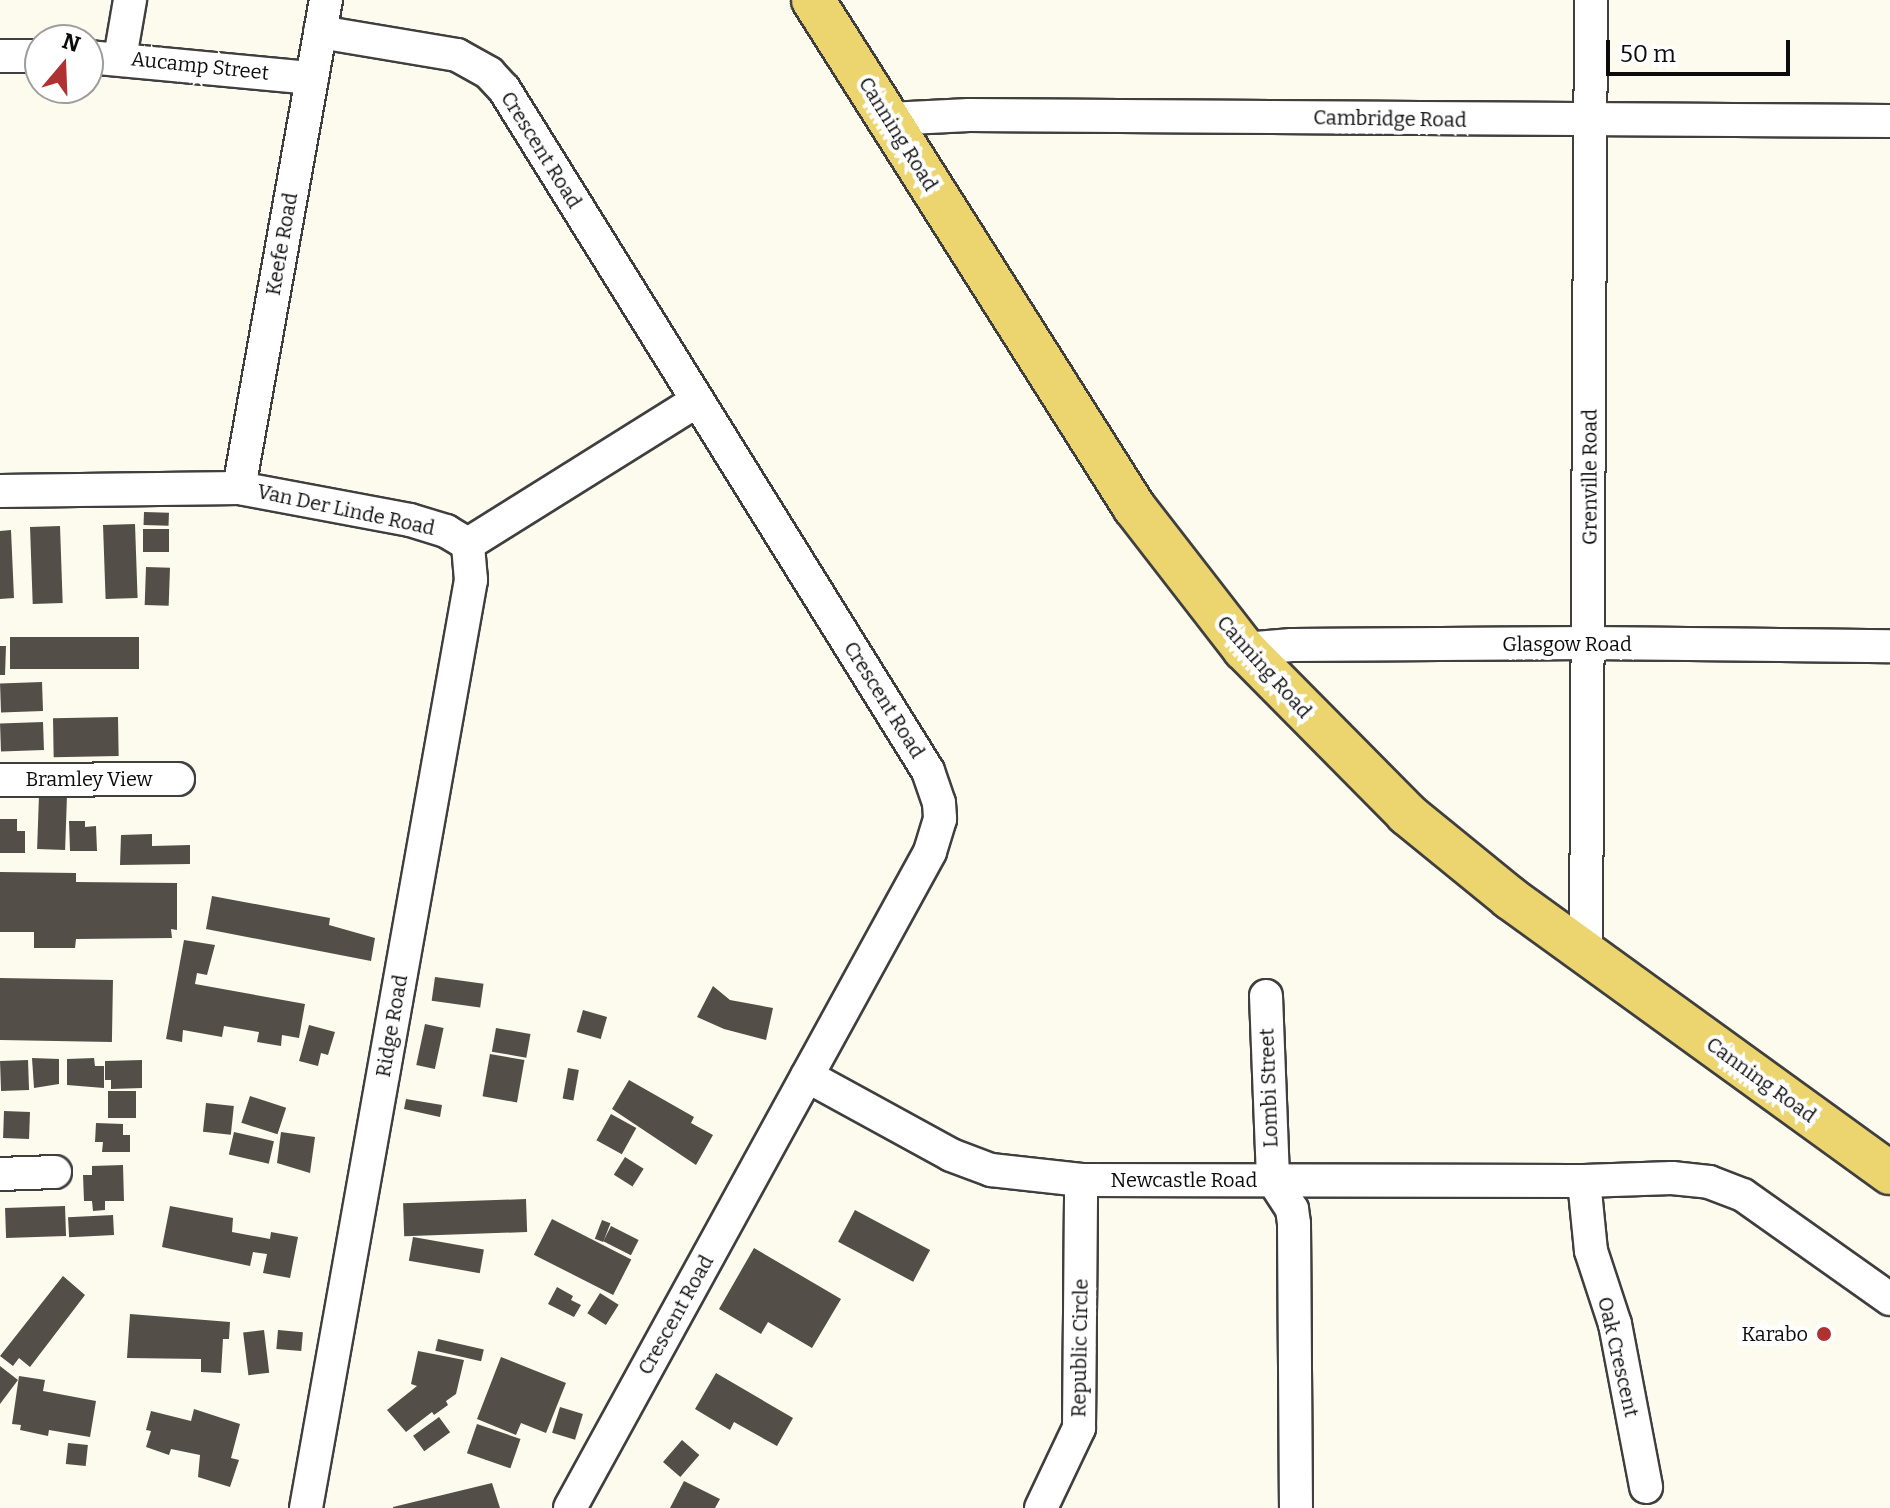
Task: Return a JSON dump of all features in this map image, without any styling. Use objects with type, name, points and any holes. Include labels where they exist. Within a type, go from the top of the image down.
[{"type":"main road","name":"Canning Road","points":[[813,0],[1134,507],[1244,649],[1407,814],[1586,954],[1890,1173]]},
{"type":"street","points":[[120,58],[130,0]]},
{"type":"street","name":"Keefe Road","points":[[239,488],[326,0]]},
{"type":"street","name":"Grenville Road","points":[[1586,954],[1591,0]]},
{"type":"street","name":"Crescent Road","points":[[320,32],[430,48],[457,55],[489,73],[514,104],[928,771],[939,803],[940,819],[930,852],[570,1508]]},
{"type":"street","points":[[0,56],[24,56]]},
{"type":"street","name":"Aucamp Street","points":[[104,58],[312,78]]},
{"type":"street","name":"Cambridge Road","points":[[889,119],[969,115],[1890,121]]},
{"type":"street","points":[[468,544],[697,401]]},
{"type":"street","name":"Van Der Linde Road","points":[[0,491],[239,488],[410,520],[446,531],[468,544]]},
{"type":"street","name":"Ridge Road","points":[[306,1508],[471,580],[468,544]]},
{"type":"street","name":"Glasgow Road","points":[[1244,649],[1292,645],[1589,643],[1890,646]]},
{"type":"street","name":"Bramley View","points":[[0,780],[178,779]]},
{"type":"street","name":"Lombi Street","points":[[1266,996],[1273,1180]]},
{"type":"street","name":"Newcastle Road","points":[[807,1076],[971,1165],[1081,1180],[1584,1181],[1672,1178],[1709,1182],[1728,1188],[1890,1299]]},
{"type":"street","points":[[0,1174],[55,1172]]},
{"type":"street","name":"Republic Circle","points":[[1041,1508],[1074,1445],[1081,1419],[1081,1180]]},
{"type":"street","points":[[1273,1180],[1292,1209],[1294,1224],[1296,1508]]},
{"type":"street","name":"Oak Crescent","points":[[1584,1181],[1591,1251],[1615,1324],[1646,1487]]},
{"type":"building","points":[[144,512],[169,513],[169,526],[144,525]]},
{"type":"building","points":[[135,524],[138,598],[106,599],[103,525]]},
{"type":"building","points":[[60,526],[63,603],[33,604],[30,527]]},
{"type":"building","points":[[143,529],[169,529],[169,552],[143,552]]},
{"type":"building","points":[[11,530],[14,598],[0,599],[0,531]]},
{"type":"building","points":[[146,567],[170,568],[169,606],[145,605]]},
{"type":"building","points":[[10,637],[139,637],[139,669],[10,669]]},
{"type":"building","points":[[0,646],[6,646],[5,675],[0,675]]},
{"type":"building","points":[[42,682],[43,711],[1,712],[0,683]]},
{"type":"building","points":[[118,717],[119,756],[54,757],[53,718]]},
{"type":"building","points":[[43,722],[44,750],[1,751],[0,724]]},
{"type":"building","points":[[39,795],[67,796],[65,850],[37,849]]},
{"type":"building","points":[[0,819],[17,819],[17,831],[25,831],[25,853],[0,853]]},
{"type":"building","points":[[69,821],[85,821],[85,827],[96,826],[97,851],[70,851]]},
{"type":"building","points":[[152,834],[152,846],[190,845],[190,864],[120,865],[121,835]]},
{"type":"building","points":[[0,872],[76,873],[76,882],[177,883],[177,930],[171,929],[172,938],[76,939],[75,948],[34,948],[34,932],[0,932]]},
{"type":"building","points":[[212,896],[330,918],[329,925],[375,938],[371,961],[206,929]]},
{"type":"building","points":[[184,940],[215,945],[207,975],[197,973],[195,984],[305,1004],[299,1038],[282,1035],[281,1046],[257,1042],[259,1032],[224,1026],[222,1037],[183,1030],[182,1042],[166,1039]]},
{"type":"building","points":[[435,977],[484,984],[480,1008],[432,1001]]},
{"type":"building","points":[[0,978],[113,980],[112,1042],[0,1040]]},
{"type":"building","points":[[713,986],[730,1000],[773,1008],[766,1040],[724,1029],[697,1017]]},
{"type":"building","points":[[583,1010],[607,1017],[601,1039],[577,1032]]},
{"type":"building","points":[[425,1024],[444,1028],[435,1069],[416,1065]]},
{"type":"building","points":[[309,1025],[335,1032],[328,1055],[321,1053],[318,1066],[299,1061]]},
{"type":"building","points":[[496,1028],[530,1034],[526,1058],[492,1052]]},
{"type":"building","points":[[490,1054],[524,1060],[517,1102],[483,1096]]},
{"type":"building","points":[[32,1058],[59,1059],[59,1084],[34,1088]]},
{"type":"building","points":[[94,1058],[95,1066],[104,1066],[104,1088],[67,1085],[67,1059]]},
{"type":"building","points":[[28,1060],[29,1090],[1,1091],[0,1061]]},
{"type":"building","points":[[142,1060],[142,1088],[111,1089],[111,1080],[105,1080],[105,1061]]},
{"type":"building","points":[[568,1068],[579,1070],[573,1100],[563,1099]]},
{"type":"building","points":[[629,1080],[694,1117],[691,1123],[713,1135],[696,1165],[612,1109]]},
{"type":"building","points":[[108,1091],[136,1091],[136,1118],[108,1118]]},
{"type":"building","points":[[250,1096],[286,1108],[277,1134],[241,1123]]},
{"type":"building","points":[[406,1099],[442,1105],[440,1117],[404,1109]]},
{"type":"building","points":[[206,1103],[234,1106],[231,1135],[203,1132]]},
{"type":"building","points":[[4,1111],[30,1112],[29,1139],[3,1138]]},
{"type":"building","points":[[611,1114],[636,1128],[622,1154],[596,1140]]},
{"type":"building","points":[[96,1123],[123,1124],[123,1135],[130,1135],[130,1152],[102,1152],[103,1142],[95,1142]]},
{"type":"building","points":[[234,1132],[274,1141],[269,1164],[229,1154]]},
{"type":"building","points":[[281,1132],[315,1137],[310,1173],[277,1163]]},
{"type":"building","points":[[625,1157],[644,1169],[633,1186],[614,1175]]},
{"type":"building","points":[[123,1165],[124,1201],[105,1201],[105,1210],[93,1211],[92,1201],[84,1201],[83,1175],[92,1175],[92,1166]]},
{"type":"building","points":[[526,1199],[527,1232],[404,1236],[403,1203]]},
{"type":"building","points":[[65,1206],[66,1236],[6,1238],[5,1208]]},
{"type":"building","points":[[170,1206],[233,1218],[232,1232],[270,1239],[271,1232],[298,1237],[290,1278],[263,1273],[267,1254],[253,1252],[250,1266],[162,1247]]},
{"type":"building","points":[[855,1210],[930,1250],[913,1282],[838,1242]]},
{"type":"building","points":[[113,1215],[114,1235],[69,1237],[68,1217]]},
{"type":"building","points":[[552,1219],[631,1259],[613,1295],[534,1255]]},
{"type":"building","points":[[602,1220],[610,1223],[603,1242],[595,1239]]},
{"type":"building","points":[[611,1226],[639,1240],[631,1255],[603,1241]]},
{"type":"building","points":[[413,1237],[484,1250],[480,1273],[409,1261]]},
{"type":"building","points":[[754,1248],[841,1299],[812,1348],[768,1322],[761,1334],[719,1309]]},
{"type":"building","points":[[63,1276],[85,1295],[30,1367],[19,1358],[13,1366],[0,1356]]},
{"type":"building","points":[[557,1287],[581,1305],[574,1317],[548,1304]]},
{"type":"building","points":[[600,1293],[619,1305],[606,1325],[587,1313]]},
{"type":"building","points":[[130,1314],[230,1322],[229,1339],[223,1339],[221,1373],[201,1372],[201,1359],[127,1358]]},
{"type":"building","points":[[264,1330],[269,1373],[248,1375],[243,1333]]},
{"type":"building","points":[[278,1330],[303,1332],[301,1351],[276,1349]]},
{"type":"building","points":[[438,1339],[484,1350],[481,1361],[435,1351]]},
{"type":"building","points":[[418,1351],[464,1360],[456,1394],[446,1401],[448,1405],[434,1415],[432,1412],[406,1432],[387,1410],[417,1386],[411,1384]]},
{"type":"building","points":[[501,1357],[566,1383],[546,1433],[521,1423],[516,1435],[477,1419]]},
{"type":"building","points":[[0,1366],[18,1380],[0,1404]]},
{"type":"building","points":[[716,1373],[793,1418],[777,1446],[734,1422],[730,1430],[695,1409]]},
{"type":"building","points":[[19,1376],[45,1380],[43,1391],[96,1401],[90,1437],[49,1430],[48,1436],[20,1430],[21,1425],[12,1424]]},
{"type":"building","points":[[560,1407],[583,1414],[575,1440],[552,1433]]},
{"type":"building","points":[[194,1409],[240,1424],[231,1458],[239,1460],[230,1487],[198,1477],[200,1455],[171,1449],[169,1455],[146,1447],[151,1431],[146,1430],[151,1411],[191,1421]]},
{"type":"building","points":[[439,1417],[450,1432],[424,1451],[413,1436]]},
{"type":"building","points":[[477,1424],[520,1439],[510,1468],[467,1453]]},
{"type":"building","points":[[682,1440],[699,1455],[680,1477],[663,1462]]},
{"type":"building","points":[[68,1443],[88,1445],[86,1466],[66,1464]]},
{"type":"building","points":[[684,1481],[720,1499],[715,1508],[670,1508]]},
{"type":"building","points":[[492,1483],[500,1508],[393,1508],[393,1507]]},
{"type":"place","name":"Karabo","points":[[1824,1334]]}]
